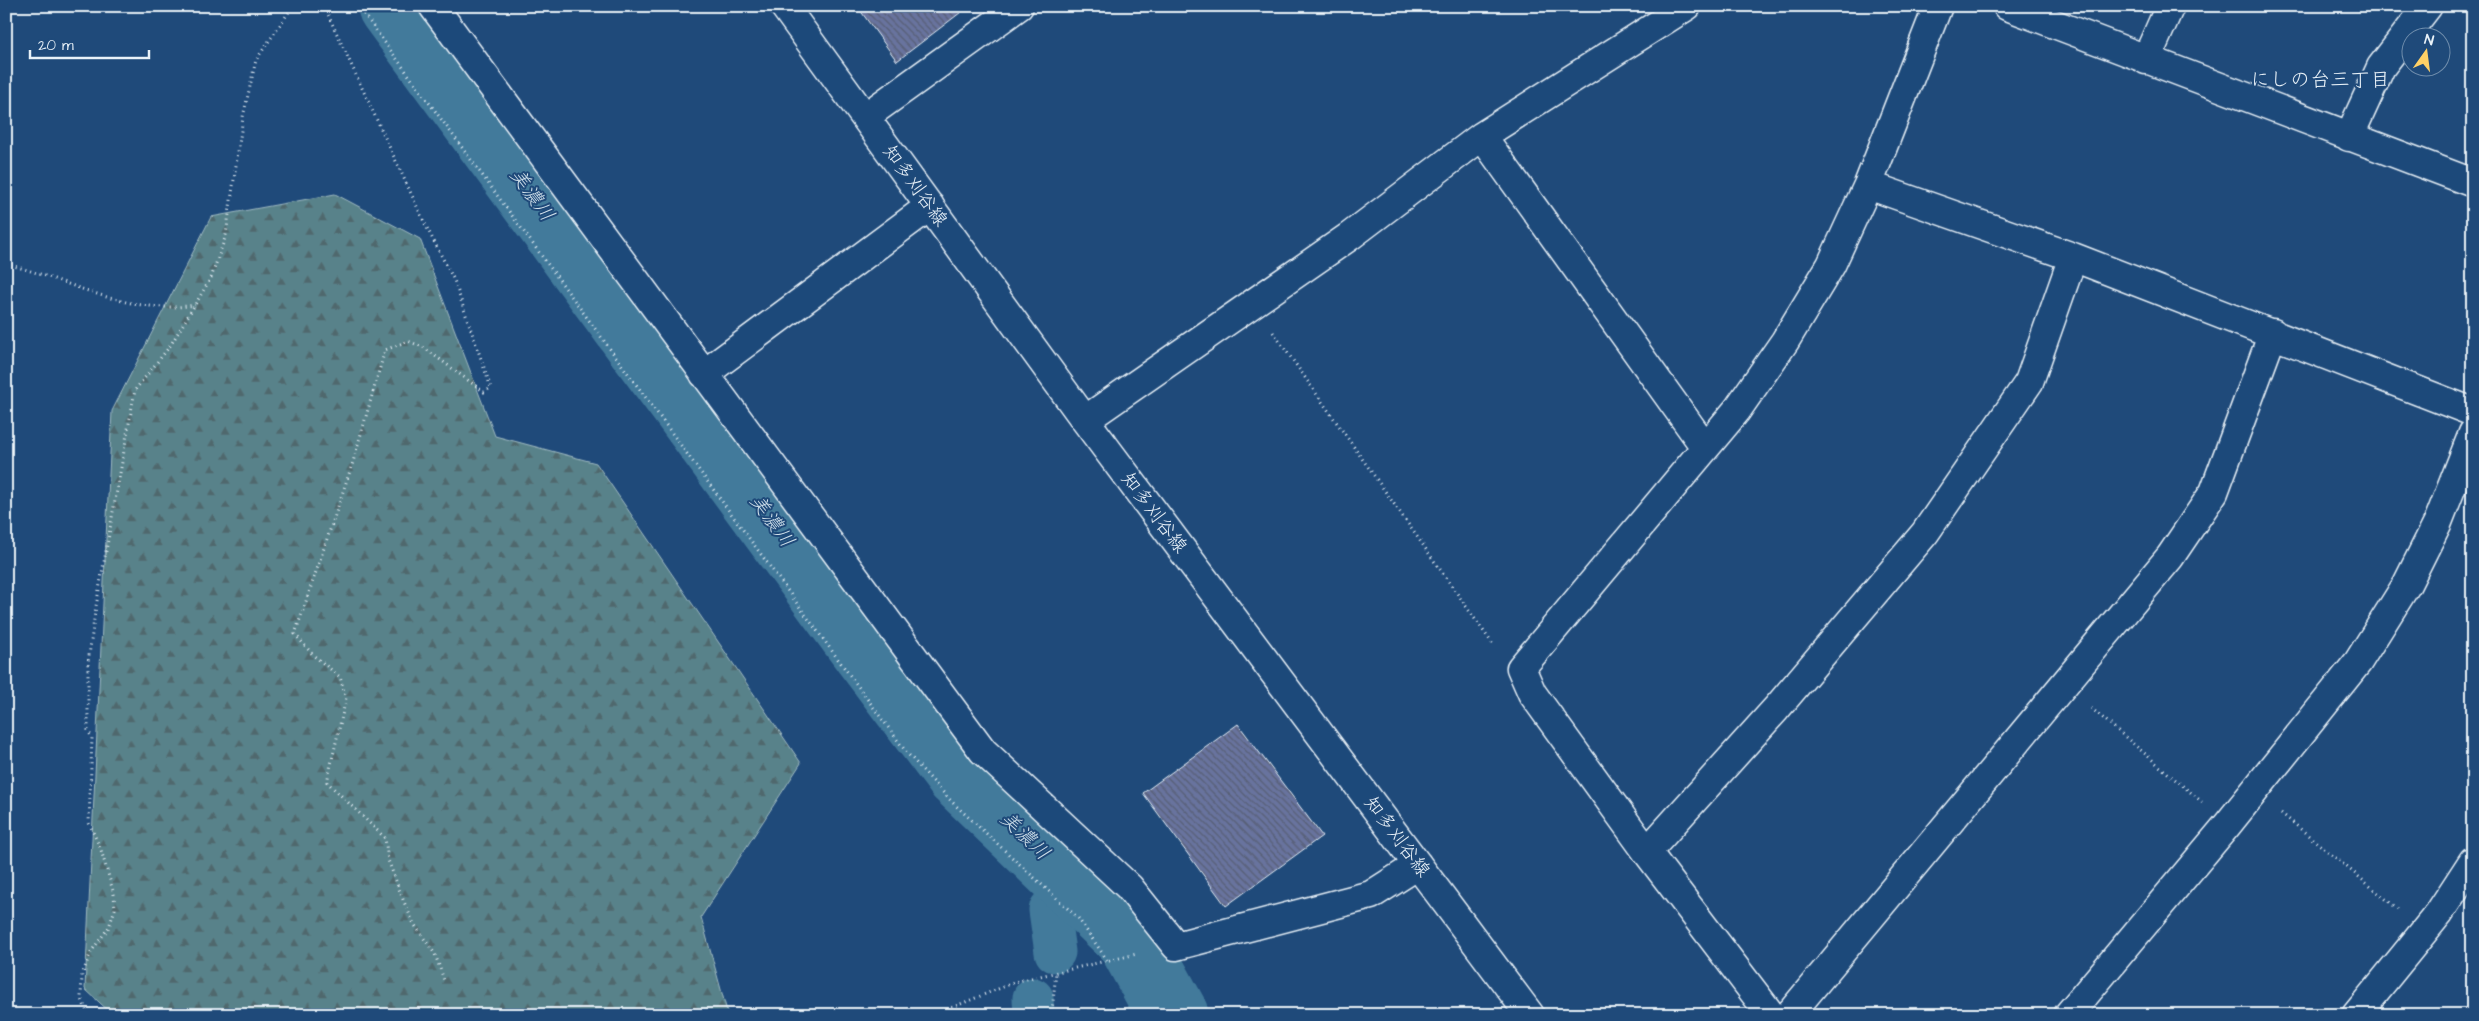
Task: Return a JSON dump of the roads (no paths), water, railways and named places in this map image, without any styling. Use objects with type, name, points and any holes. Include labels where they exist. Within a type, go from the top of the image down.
[{"type":"street","points":[[433,6],[984,752],[1129,887],[1176,946],[1371,895],[1418,865]]},
{"type":"street","name":"知多刈谷線","points":[[784,6],[1085,420],[1530,1015]]},
{"type":"street","points":[[865,117],[1019,6]]},
{"type":"street","points":[[1085,420],[1350,236],[1482,136],[1687,6]]},
{"type":"street","points":[[1771,1015],[1647,852],[1532,693],[1521,668],[1737,410],[1785,341],[1830,265],[1868,185],[1938,6]]},
{"type":"street","points":[[2007,6],[2473,184]]},
{"type":"street","points":[[2146,60],[2170,6]]},
{"type":"street","points":[[2349,137],[2381,67],[2428,6]]},
{"type":"street","points":[[1482,136],[1705,447]]},
{"type":"street","points":[[1868,185],[2073,257],[2473,412]]},
{"type":"street","points":[[704,374],[930,206]]},
{"type":"street","points":[[1647,852],[1776,709],[1925,533],[2029,382],[2073,257]]},
{"type":"street","points":[[1789,1015],[2170,558],[2214,492],[2273,333]]},
{"type":"street","points":[[2068,1015],[2228,824],[2358,662],[2407,584],[2438,522],[2473,434]]},
{"type":"street","points":[[2356,1015],[2440,913],[2473,861]]},
{"type":"waterway","name":"美濃川","points":[[393,6],[868,652],[961,775],[1131,938],[1173,1015]]},
{"type":"waterway","points":[[1049,910],[1055,952]]},
{"type":"waterway","points":[[1033,998],[1034,1015]]},
{"type":"district","name":"にしの台三丁目","points":[[2320,80]]}]
